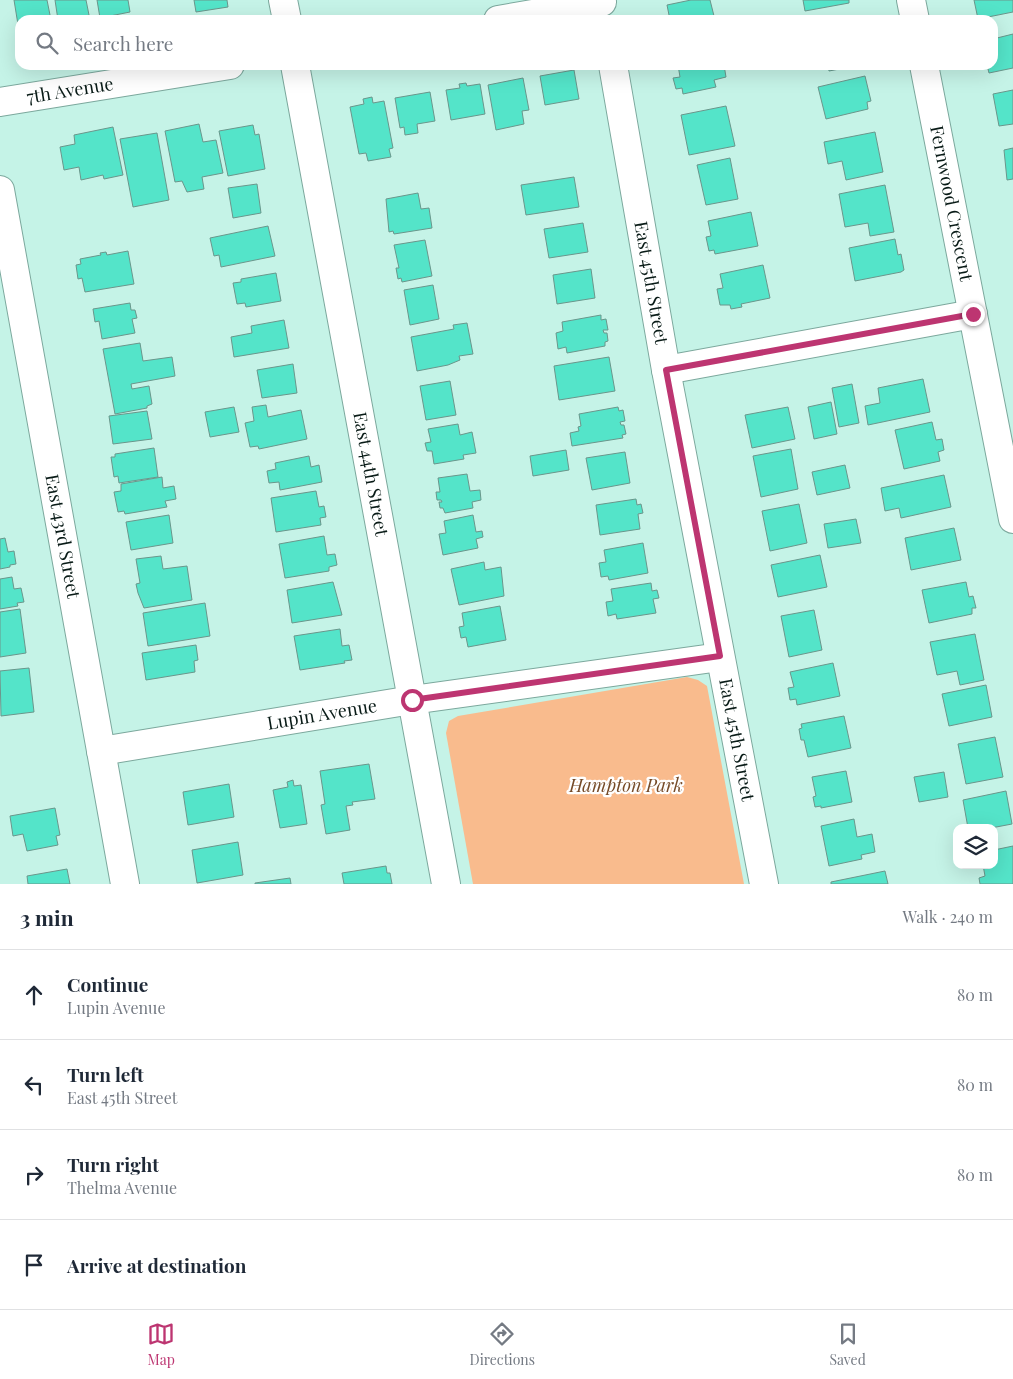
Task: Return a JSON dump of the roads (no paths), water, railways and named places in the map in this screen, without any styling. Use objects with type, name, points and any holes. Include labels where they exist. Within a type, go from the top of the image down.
[{"type":"street","points":[[283,0],[286,15]]},
{"type":"street","points":[[911,0],[914,15]]},
{"type":"street","points":[[538,15],[603,7]]},
{"type":"street","name":"7th Avenue","points":[[0,102],[199,70]]},
{"type":"street","name":"East 44th Street","points":[[296,70],[446,884]]},
{"type":"street","name":"East 45th Street","points":[[614,70],[666,370],[764,884]]},
{"type":"street","name":"Fernwood Crescent","points":[[925,70],[1013,519]]},
{"type":"street","name":"East 43rd Street","points":[[0,190],[125,884]]},
{"type":"street","points":[[666,370],[973,314]]},
{"type":"street","name":"Lupin Avenue","points":[[101,751],[412,700],[720,656]]},
{"type":"park label","name":"Hampton Park","points":[[626,786]]}]
